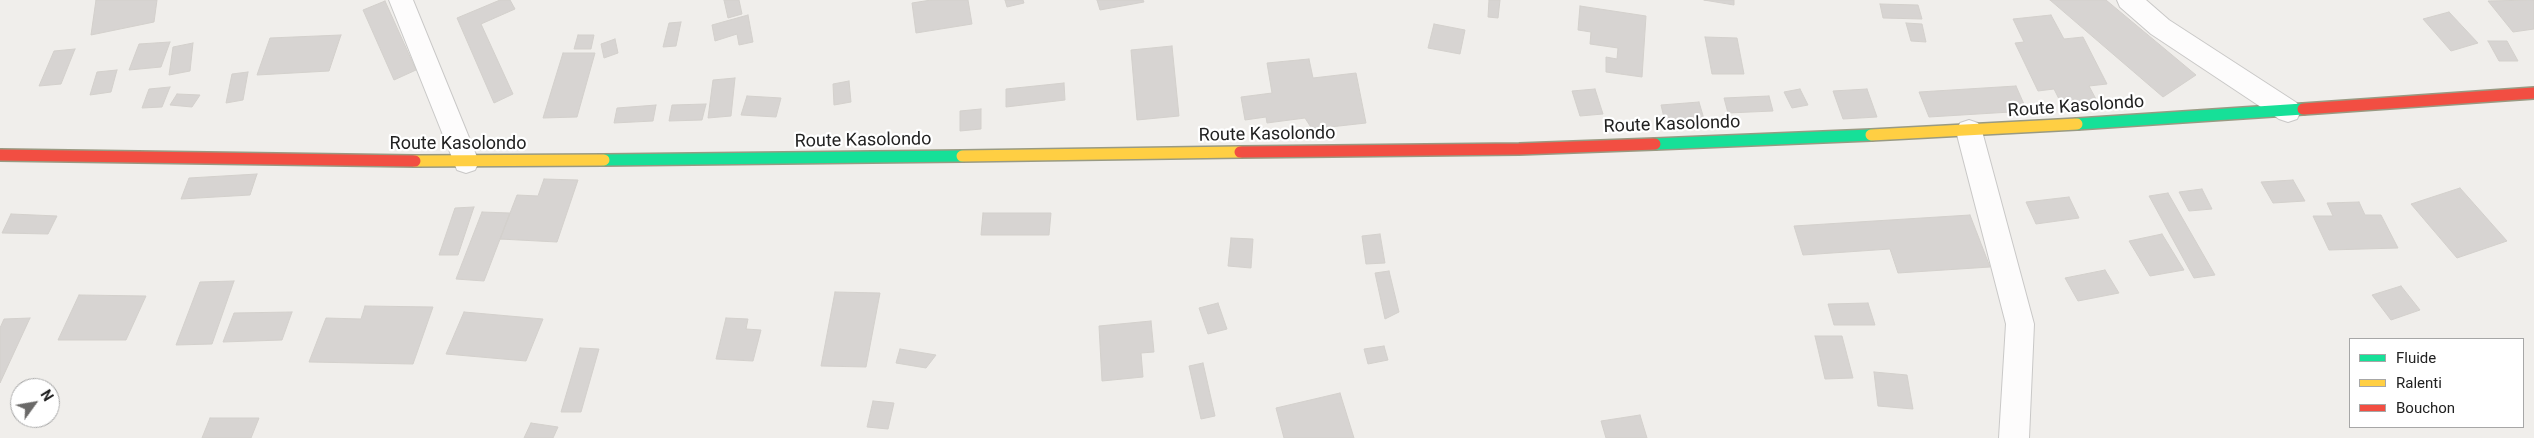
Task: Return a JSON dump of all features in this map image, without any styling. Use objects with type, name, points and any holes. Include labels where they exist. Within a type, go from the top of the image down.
[{"type":"street","points":[[401,0],[466,162]]},
{"type":"street","points":[[2128,0],[2160,27],[2288,111]]},
{"type":"street","name":"Route Kasolondo","points":[[0,154],[466,162],[1519,149],[1969,131],[2534,93]]},
{"type":"street","points":[[1969,131],[2020,324],[2014,438]]},
{"type":"building","points":[[96,0],[157,0],[154,22],[91,35]]},
{"type":"building","points":[[500,0],[510,0],[515,9],[481,24],[513,94],[494,103],[457,18]]},
{"type":"building","points":[[724,0],[739,0],[742,14],[728,18]]},
{"type":"building","points":[[931,0],[968,0],[972,24],[916,33],[912,3]]},
{"type":"building","points":[[1005,0],[1023,0],[1024,3],[1007,7]]},
{"type":"building","points":[[1097,0],[1143,0],[1144,2],[1100,10]]},
{"type":"building","points":[[1489,0],[1500,0],[1498,18],[1488,17]]},
{"type":"building","points":[[1704,0],[1734,0],[1734,5]]},
{"type":"building","points":[[2050,0],[2106,0],[2196,75],[2163,97]]},
{"type":"building","points":[[2534,0],[2534,29],[2513,32],[2488,1]]},
{"type":"building","points":[[385,1],[416,70],[394,80],[363,10]]},
{"type":"building","points":[[1880,4],[1918,5],[1922,19],[1883,18]]},
{"type":"building","points":[[1580,6],[1646,16],[1642,77],[1606,72],[1606,57],[1617,59],[1618,48],[1590,44],[1591,32],[1578,30]]},
{"type":"building","points":[[2449,12],[2478,43],[2451,51],[2423,19]]},
{"type":"building","points":[[748,15],[753,42],[739,45],[737,34],[715,41],[712,25]]},
{"type":"building","points":[[2051,15],[2064,39],[2083,37],[2107,84],[2089,86],[2097,101],[2062,105],[2054,89],[2038,91],[2015,43],[2024,42],[2013,19]]},
{"type":"building","points":[[681,22],[676,46],[663,47],[669,23]]},
{"type":"building","points":[[1906,23],[1922,24],[1926,42],[1911,41]]},
{"type":"building","points":[[1434,24],[1465,30],[1460,54],[1428,48]]},
{"type":"building","points":[[341,35],[329,71],[257,75],[270,38]]},
{"type":"building","points":[[578,35],[594,35],[591,49],[574,49]]},
{"type":"building","points":[[1705,37],[1737,38],[1744,74],[1712,74]]},
{"type":"building","points":[[615,39],[618,53],[604,58],[601,44]]},
{"type":"building","points":[[2488,41],[2507,41],[2518,61],[2499,61]]},
{"type":"building","points":[[170,42],[161,67],[129,70],[139,44]]},
{"type":"building","points":[[193,43],[190,71],[169,75],[173,47]]},
{"type":"building","points":[[1172,46],[1179,116],[1137,120],[1131,50]]},
{"type":"building","points":[[75,49],[61,84],[39,86],[54,51]]},
{"type":"building","points":[[563,53],[595,53],[577,117],[543,118]]},
{"type":"building","points":[[1309,59],[1313,78],[1356,73],[1366,123],[1312,129],[1305,118],[1267,123],[1266,117],[1245,120],[1241,97],[1272,93],[1267,63]]},
{"type":"building","points":[[117,70],[111,92],[90,95],[97,72]]},
{"type":"building","points":[[248,72],[243,100],[226,103],[232,74]]},
{"type":"building","points":[[735,78],[731,116],[708,118],[713,80]]},
{"type":"building","points":[[849,81],[851,102],[834,105],[833,84]]},
{"type":"building","points":[[1064,83],[1065,100],[1006,107],[1006,89]]},
{"type":"building","points":[[2016,86],[2027,111],[1929,117],[1919,92]]},
{"type":"building","points":[[170,87],[162,107],[142,108],[149,89]]},
{"type":"building","points":[[1595,89],[1603,114],[1580,116],[1572,91]]},
{"type":"building","points":[[1800,89],[1808,105],[1792,108],[1784,92]]},
{"type":"building","points":[[1867,89],[1877,117],[1843,119],[1833,91]]},
{"type":"building","points":[[177,94],[200,95],[192,107],[170,105]]},
{"type":"building","points":[[747,96],[781,98],[776,117],[741,115]]},
{"type":"building","points":[[1769,96],[1773,111],[1728,113],[1724,98]]},
{"type":"building","points":[[1699,102],[1704,119],[1665,122],[1661,105]]},
{"type":"building","points":[[706,104],[702,120],[669,121],[672,105]]},
{"type":"building","points":[[656,105],[653,121],[614,123],[617,108]]},
{"type":"building","points":[[981,109],[981,129],[960,131],[960,111]]},
{"type":"building","points":[[257,174],[250,195],[181,199],[189,178]]},
{"type":"building","points":[[544,179],[578,180],[557,242],[500,239],[517,195],[538,196]]},
{"type":"building","points":[[2293,180],[2305,201],[2273,203],[2261,182]]},
{"type":"building","points":[[2460,188],[2507,241],[2457,258],[2411,204]]},
{"type":"building","points":[[2202,189],[2212,209],[2189,211],[2179,192]]},
{"type":"building","points":[[2168,193],[2215,275],[2194,278],[2149,196]]},
{"type":"building","points":[[2069,197],[2079,218],[2036,224],[2026,202]]},
{"type":"building","points":[[2359,202],[2365,215],[2381,215],[2398,248],[2329,250],[2313,216],[2333,216],[2327,203]]},
{"type":"building","points":[[474,207],[458,255],[439,255],[455,208]]},
{"type":"building","points":[[482,212],[510,213],[484,281],[456,279]]},
{"type":"building","points":[[983,213],[1051,213],[1049,235],[981,235]]},
{"type":"building","points":[[11,214],[57,216],[48,234],[2,233]]},
{"type":"building","points":[[1970,215],[1990,267],[1898,273],[1890,249],[1803,255],[1794,226]]},
{"type":"building","points":[[1380,234],[1385,263],[1366,264],[1362,236]]},
{"type":"building","points":[[2162,234],[2184,270],[2150,276],[2129,241]]},
{"type":"building","points":[[1231,238],[1253,239],[1251,268],[1228,266]]},
{"type":"building","points":[[2105,270],[2119,293],[2078,301],[2065,278]]},
{"type":"building","points":[[1389,271],[1399,312],[1385,319],[1375,273]]},
{"type":"building","points":[[234,281],[212,344],[176,345],[200,282]]},
{"type":"building","points":[[2401,286],[2420,310],[2391,320],[2372,295]]},
{"type":"building","points":[[835,292],[880,293],[866,367],[821,366]]},
{"type":"building","points":[[79,295],[146,296],[126,340],[58,340]]},
{"type":"building","points":[[1218,303],[1227,329],[1208,334],[1199,308]]},
{"type":"building","points":[[1868,303],[1875,325],[1834,325],[1828,304]]},
{"type":"building","points":[[365,306],[433,307],[413,364],[309,362],[326,318],[361,319]]},
{"type":"building","points":[[292,312],[282,340],[223,342],[234,313]]},
{"type":"building","points":[[464,312],[543,319],[526,361],[446,354]]},
{"type":"building","points":[[30,318],[0,383],[0,328],[4,319]]},
{"type":"building","points":[[726,318],[748,319],[746,329],[761,330],[753,361],[716,359]]},
{"type":"building","points":[[1151,321],[1154,352],[1141,353],[1143,377],[1102,381],[1099,326]]},
{"type":"building","points":[[1815,336],[1842,336],[1853,378],[1825,379]]},
{"type":"building","points":[[1384,346],[1388,360],[1368,364],[1364,349]]},
{"type":"building","points":[[580,348],[599,349],[581,412],[561,412]]},
{"type":"building","points":[[900,349],[936,355],[926,368],[896,363]]},
{"type":"building","points":[[1203,363],[1215,416],[1201,419],[1189,366]]},
{"type":"building","points":[[1874,372],[1907,375],[1913,409],[1878,406]]},
{"type":"building","points":[[1340,393],[1354,438],[1284,438],[1276,408]]},
{"type":"building","points":[[873,401],[894,403],[888,429],[867,427]]},
{"type":"building","points":[[1640,415],[1647,438],[1606,438],[1601,421]]},
{"type":"building","points":[[210,418],[259,418],[251,438],[202,438]]},
{"type":"building","points":[[531,423],[558,427],[553,438],[524,438]]},
{"type":"traffic: fast","points":[[2077,124],[2303,109]]},
{"type":"traffic: fast","points":[[1655,144],[1871,135]]},
{"type":"traffic: fast","points":[[604,160],[962,156]]},
{"type":"traffic: slow","points":[[1871,135],[2077,124]]},
{"type":"traffic: slow","points":[[962,156],[1240,152]]},
{"type":"traffic: slow","points":[[415,161],[604,160]]},
{"type":"traffic: jam","points":[[2303,109],[2534,93]]},
{"type":"traffic: jam","points":[[1240,152],[1519,149],[1655,144]]},
{"type":"traffic: jam","points":[[0,155],[415,161]]}]
